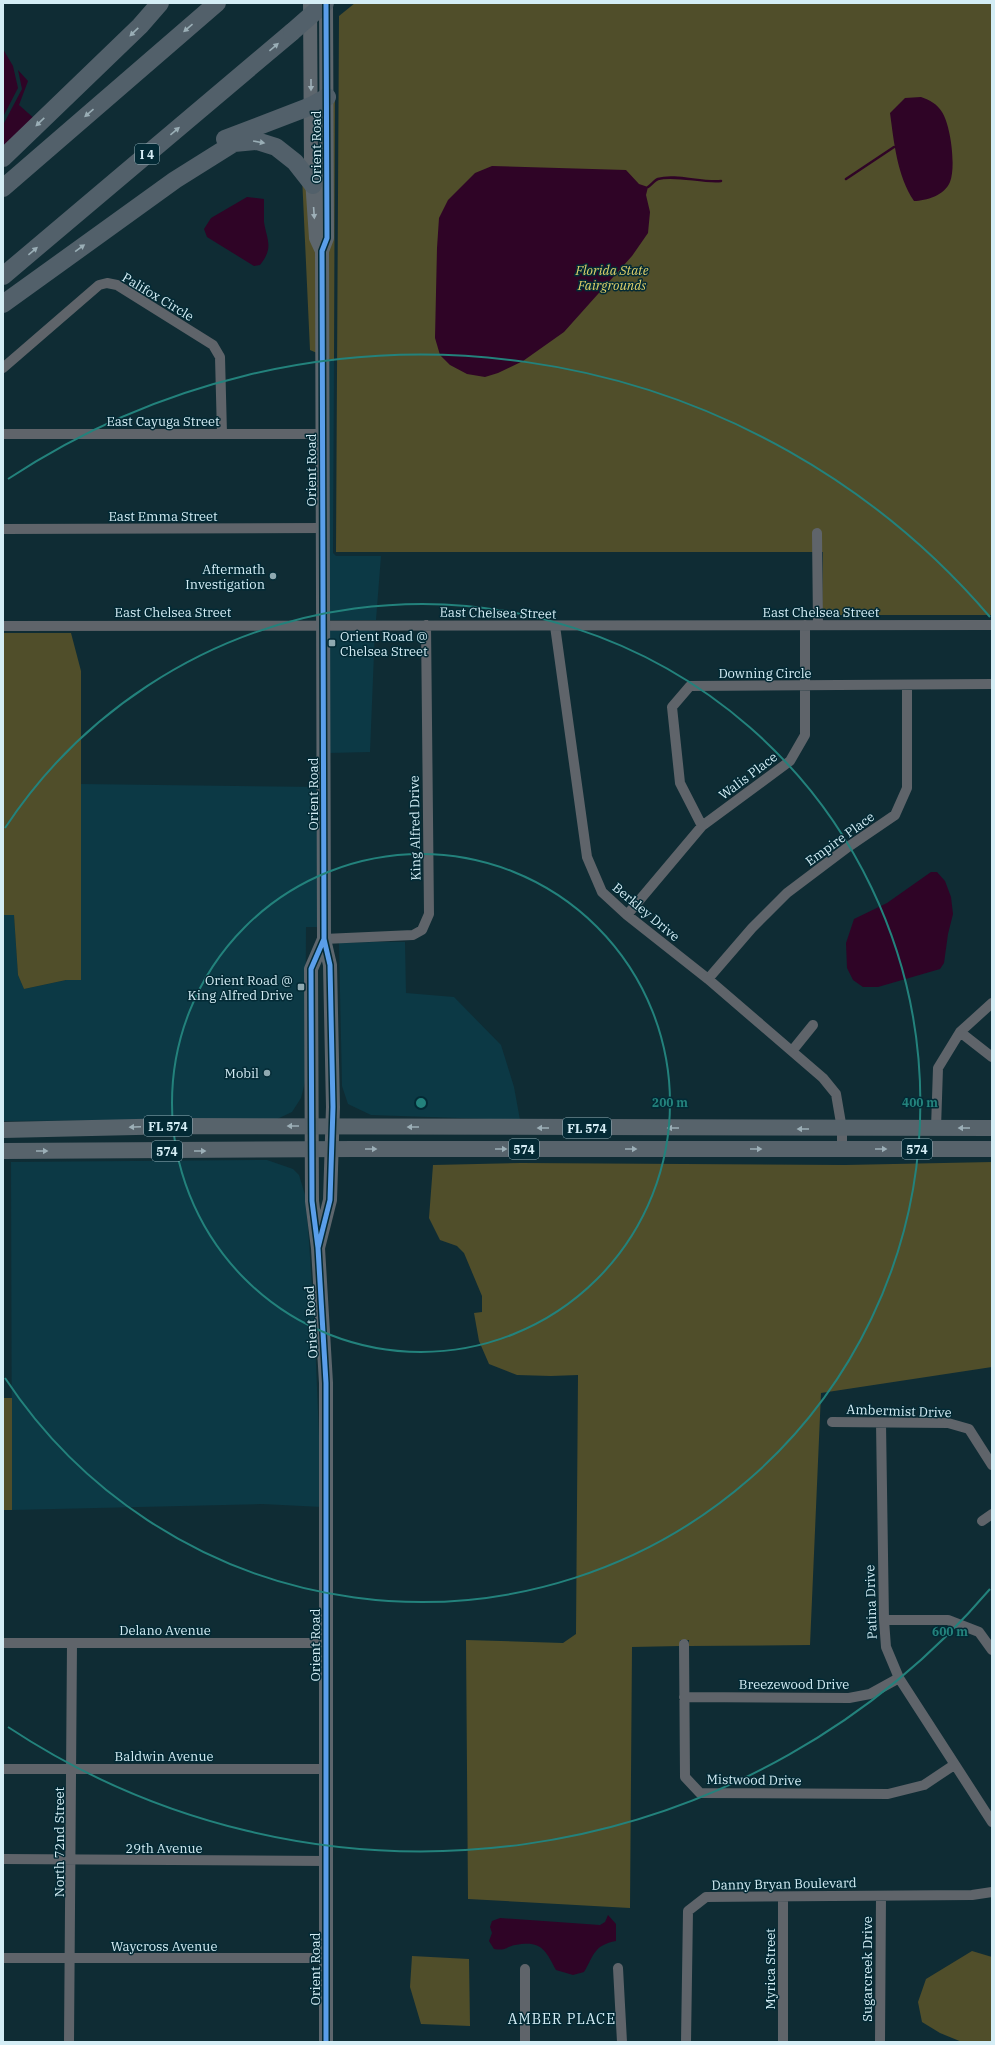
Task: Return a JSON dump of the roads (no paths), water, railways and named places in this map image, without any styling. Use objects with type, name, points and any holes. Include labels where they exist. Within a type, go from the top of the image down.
[{"type":"highway","points":[[3,158],[140,26],[160,3]]},
{"type":"highway","points":[[3,188],[217,3]]},
{"type":"highway","name":"I 4","points":[[3,276],[326,3]]},
{"type":"highway","points":[[3,304],[175,180],[226,138],[311,106],[327,97]]},
{"type":"highway","points":[[175,180],[234,143],[257,141],[276,147],[295,162],[313,185]]},
{"type":"main road","name":"FL 574","points":[[3,1130],[180,1126],[842,1129],[992,1128]]},
{"type":"main road","name":"574","points":[[3,1151],[312,1149],[992,1149]]},
{"type":"street","name":"Orient Road","points":[[310,3],[313,185],[316,238],[322,251]]},
{"type":"street","name":"Orient Road","points":[[318,1248],[330,1200],[332,1149],[330,965],[324,939],[322,624],[322,251],[327,238],[326,3]]},
{"type":"street","name":"Palifox Circle","points":[[3,368],[99,285],[107,283],[117,285],[213,345],[218,351],[220,357],[222,434]]},
{"type":"street","name":"East Cayuga Street","points":[[3,434],[322,434]]},
{"type":"street","name":"East Emma Street","points":[[3,529],[322,528]]},
{"type":"street","points":[[816,533],[818,625]]},
{"type":"street","name":"East Chelsea Street","points":[[3,626],[322,624],[555,626],[992,625]]},
{"type":"street","name":"King Alfred Drive","points":[[324,939],[413,936],[422,930],[430,914],[426,625]]},
{"type":"street","name":"Berkley Drive","points":[[555,626],[587,857],[602,892],[627,915],[708,979],[823,1078],[836,1094],[842,1129],[842,1149]]},
{"type":"street","name":"Walis Place","points":[[627,915],[702,826],[790,761],[805,735],[805,626]]},
{"type":"street","name":"Downing Circle","points":[[702,826],[680,783],[672,707],[690,686],[907,686],[992,684]]},
{"type":"street","name":"Empire Place","points":[[708,979],[752,928],[787,893],[848,847],[895,815],[907,788],[907,686]]},
{"type":"street","name":"Orient Road","points":[[324,939],[311,969],[312,1201],[318,1248],[326,1383],[326,2042]]},
{"type":"street","points":[[936,1128],[938,1068],[960,1032],[992,1003]]},
{"type":"street","points":[[792,1051],[814,1025]]},
{"type":"street","points":[[960,1032],[992,1057]]},
{"type":"street","name":"Ambermist Drive","points":[[832,1422],[948,1423],[969,1429],[992,1465]]},
{"type":"street","name":"Patina Drive","points":[[881,1423],[884,1620],[886,1646],[899,1678],[992,1822]]},
{"type":"street","points":[[982,1521],[992,1514]]},
{"type":"street","points":[[884,1620],[948,1620],[979,1632],[992,1650]]},
{"type":"street","name":"Delano Avenue","points":[[3,1643],[326,1642]]},
{"type":"street","name":"North 72nd Street","points":[[69,2042],[72,1860],[72,1643]]},
{"type":"street","name":"Mistwood Drive","points":[[684,1644],[685,1777],[700,1793],[888,1794],[924,1785],[954,1765]]},
{"type":"street","name":"Breezewood Drive","points":[[684,1697],[849,1698],[870,1694],[899,1678]]},
{"type":"street","name":"Baldwin Avenue","points":[[3,1769],[326,1769]]},
{"type":"street","name":"29th Avenue","points":[[3,1859],[326,1861]]},
{"type":"street","name":"Danny Bryan Boulevard","points":[[686,2042],[688,1911],[706,1897],[972,1895],[992,1892]]},
{"type":"street","name":"Sugarcreek Drive","points":[[880,1896],[880,2042]]},
{"type":"street","name":"Myrica Street","points":[[783,1897],[783,2042]]},
{"type":"street","name":"Waycross Avenue","points":[[3,1958],[326,1958]]},
{"type":"street","points":[[618,1968],[622,2042]]},
{"type":"street","points":[[525,1969],[525,2042]]},
{"type":"waterway","points":[[846,179],[894,147]]},
{"type":"waterway","points":[[648,187],[657,180],[672,177],[706,181],[721,181]]},
{"type":"place","name":"Aftermath Investigation","points":[[273,576]]},
{"type":"place","name":"Orient Road @ Chelsea Street","points":[[332,643]]},
{"type":"place","name":"Orient Road @ King Alfred Drive","points":[[301,987]]},
{"type":"place","name":"Mobil","points":[[267,1073]]},
{"type":"district","name":"AMBER PLACE","points":[[562,2019]]},
{"type":"park label","name":"Florida State Fairgrounds","points":[[612,278]]}]
